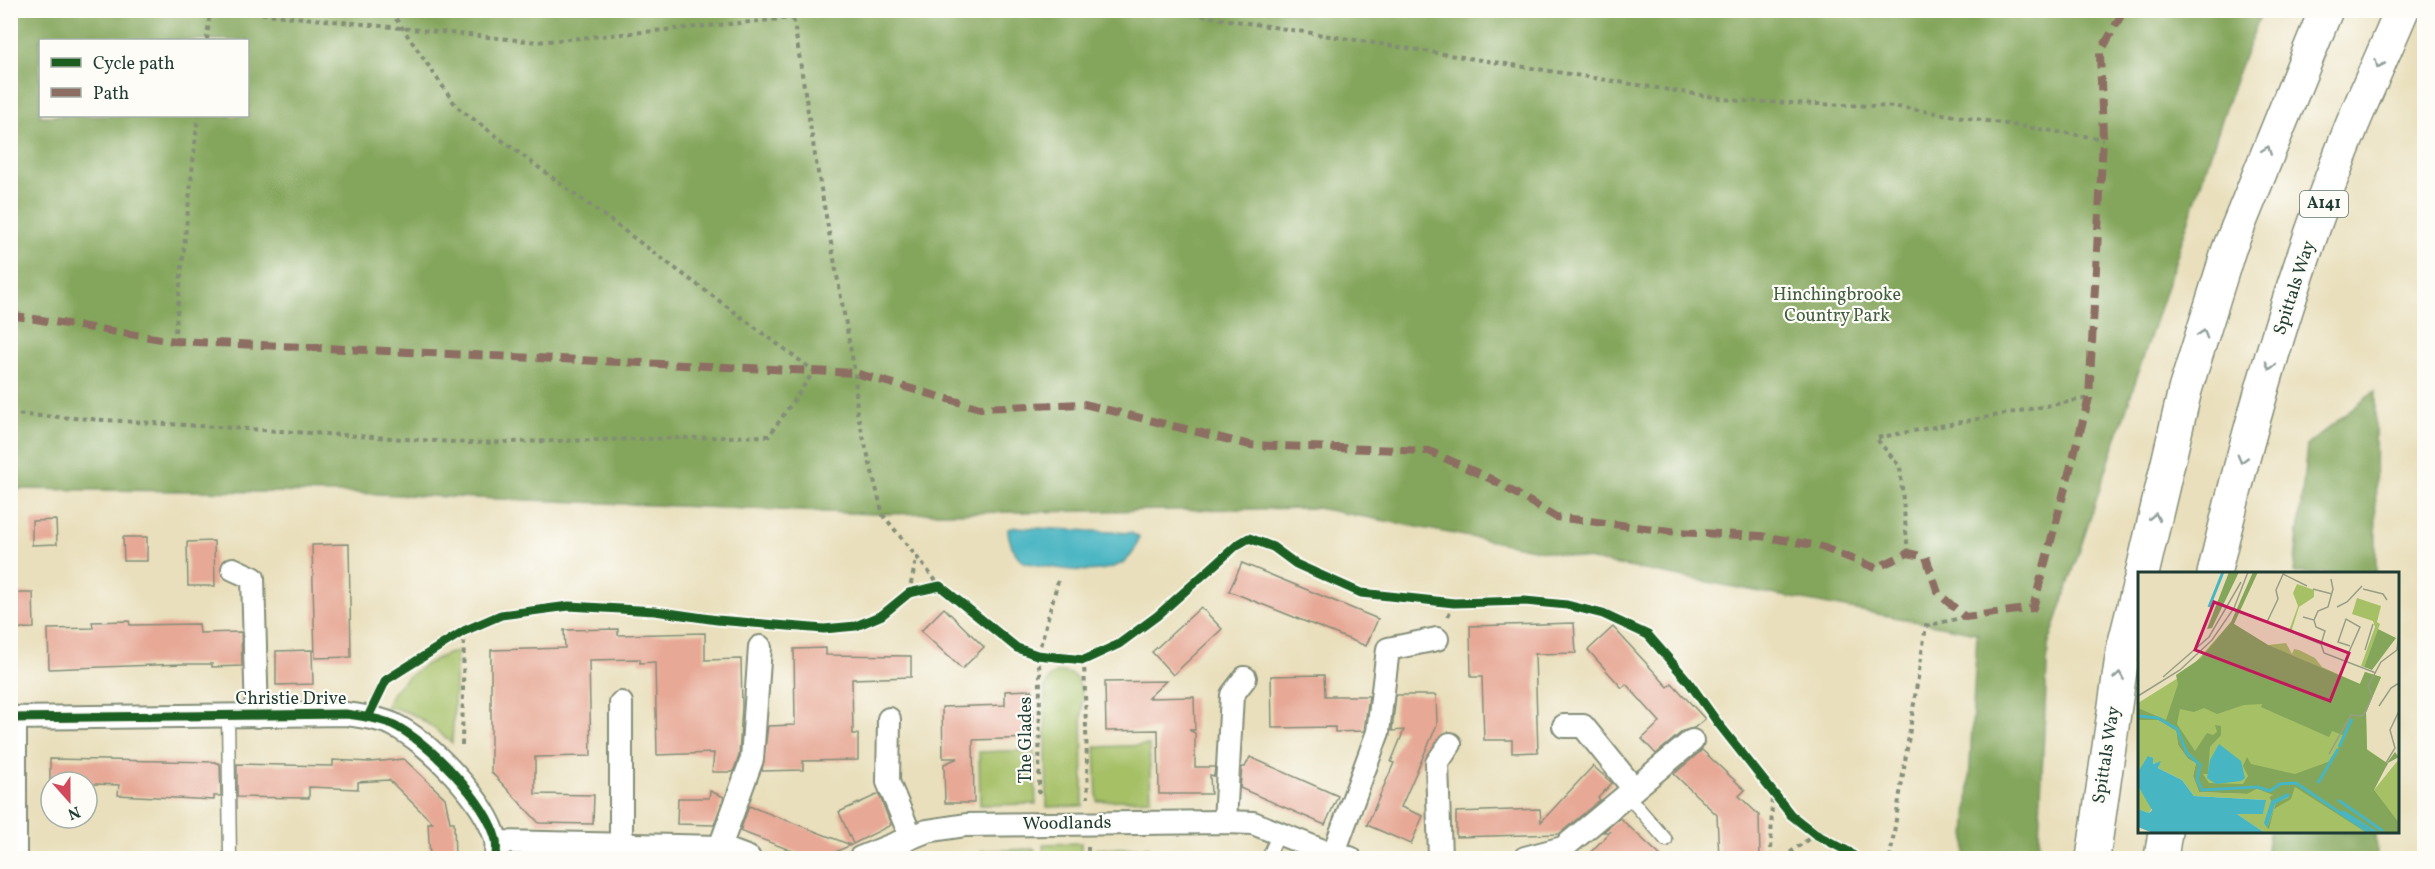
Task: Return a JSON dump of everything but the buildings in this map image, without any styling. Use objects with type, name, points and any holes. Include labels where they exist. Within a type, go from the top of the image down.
[{"type":"highway","points":[[2142,572],[2183,400],[2229,249],[2326,10]]},
{"type":"highway","name":"Spittals Way","points":[[2214,572],[2241,464],[2298,276],[2352,124],[2402,10]]},
{"type":"highway","name":"Spittals Way","points":[[2093,858],[2124,650],[2138,587]]},
{"type":"highway","points":[[2161,858],[2165,833]]},
{"type":"street","points":[[233,569],[254,578],[257,716]]},
{"type":"street","name":"Woodlands","points":[[864,858],[927,831],[966,825],[1225,822],[1252,823],[1341,857],[1378,732],[1388,649],[1437,639]]},
{"type":"street","points":[[720,847],[752,759],[760,647]]},
{"type":"street","points":[[1225,822],[1232,695],[1245,678]]},
{"type":"street","points":[[621,703],[636,849]]},
{"type":"street","name":"Christie Drive","points":[[13,718],[346,714],[392,724],[429,748],[448,766],[489,821],[496,850]]},
{"type":"street","points":[[13,718],[15,858]]},
{"type":"street","points":[[889,719],[888,782],[911,837]]},
{"type":"street","points":[[1564,726],[1582,726],[1630,792]]},
{"type":"street","points":[[1525,858],[1563,848],[1692,741]]},
{"type":"street","points":[[1440,858],[1437,763],[1450,744]]},
{"type":"street","points":[[496,850],[720,847],[749,858]]},
{"type":"lane","points":[[228,716],[230,858]]},
{"type":"lane","points":[[1630,792],[1666,840]]},
{"type":"lane","points":[[1268,858],[1279,833]]},
{"type":"path","points":[[207,39],[210,10]]},
{"type":"path","points":[[226,10],[537,42],[792,18]]},
{"type":"path","points":[[10,414],[469,443],[769,436],[813,371],[456,107],[390,10]]},
{"type":"path","points":[[792,10],[855,373],[857,412],[883,515],[916,560],[948,593]]},
{"type":"path","points":[[1166,10],[1739,101],[1898,107],[2103,139]]},
{"type":"path","points":[[174,341],[198,117]]},
{"type":"path","points":[[1908,553],[1900,467],[1876,438],[2089,398]]},
{"type":"path","points":[[909,593],[916,560]]},
{"type":"path","points":[[1027,651],[1040,655],[1058,581]]},
{"type":"path","points":[[929,588],[940,586]]},
{"type":"path","points":[[900,600],[909,593],[919,591]]},
{"type":"path","points":[[1442,602],[1466,603]]},
{"type":"path","points":[[1890,858],[1926,627],[1965,617]]},
{"type":"path","points":[[454,637],[468,629]]},
{"type":"path","points":[[462,784],[468,629]]},
{"type":"path","points":[[1074,658],[1088,658],[1088,824]]},
{"type":"path","points":[[1765,783],[1785,807]]},
{"type":"path","points":[[1771,858],[1772,791]]},
{"type":"path","points":[[1783,858],[1815,833]]},
{"type":"green space","name":"Hinchingbrooke Country Park","points":[[11,10],[2262,10],[2236,77],[2048,646],[2038,858],[1965,858],[1977,633],[1317,508],[874,514],[351,493],[11,489]]},
{"type":"green space","points":[[2375,391],[2376,572],[2294,572],[2307,445]]},
{"type":"green space","points":[[457,651],[452,743],[414,715],[386,707],[390,697],[405,679],[436,659]]},
{"type":"green space","points":[[1058,672],[1074,676],[1082,690],[1083,806],[1047,807],[1045,687],[1049,678]]},
{"type":"green space","points":[[1149,745],[1151,799],[1097,801],[1095,747]]},
{"type":"green space","points":[[1034,750],[1036,804],[980,805],[979,752]]},
{"type":"green space","points":[[2269,833],[2376,833],[2377,858],[2266,858]]},
{"type":"green space","points":[[1081,843],[1081,858],[1044,858],[1043,844]]},
{"type":"green space","points":[[1149,847],[1149,858],[1095,858],[1095,849]]},
{"type":"green space","points":[[1035,849],[1035,858],[981,858],[981,851]]},
{"type":"water","points":[[1016,527],[1131,533],[1139,537],[1133,553],[1122,563],[1108,569],[1074,570],[1025,563],[1015,552],[1009,538],[1008,529]]},
{"type":"marked path","points":[[10,315],[174,341],[855,373],[980,408],[1084,404],[1250,445],[1429,451],[1491,479],[1556,517],[1678,532],[1761,536],[1819,546],[1876,568],[1908,553],[1926,557],[1938,593],[1965,617],[2033,608],[2089,398],[2103,139],[2100,53],[2124,10]]},
{"type":"cycle path","points":[[368,717],[386,680],[464,631],[501,615],[569,606],[655,611],[717,620],[824,629],[856,626],[882,615],[909,593],[940,586],[1017,648],[1037,655],[1084,660],[1119,644],[1157,616],[1237,545],[1249,538],[1273,547],[1296,564],[1361,593],[1454,603],[1525,601],[1567,605],[1603,614],[1648,635],[1688,681],[1718,723],[1791,815],[1815,834],[1856,858]]},
{"type":"cycle path","points":[[10,718],[346,714],[381,720],[406,732],[454,774],[481,808],[490,825],[496,840],[496,858]]}]
